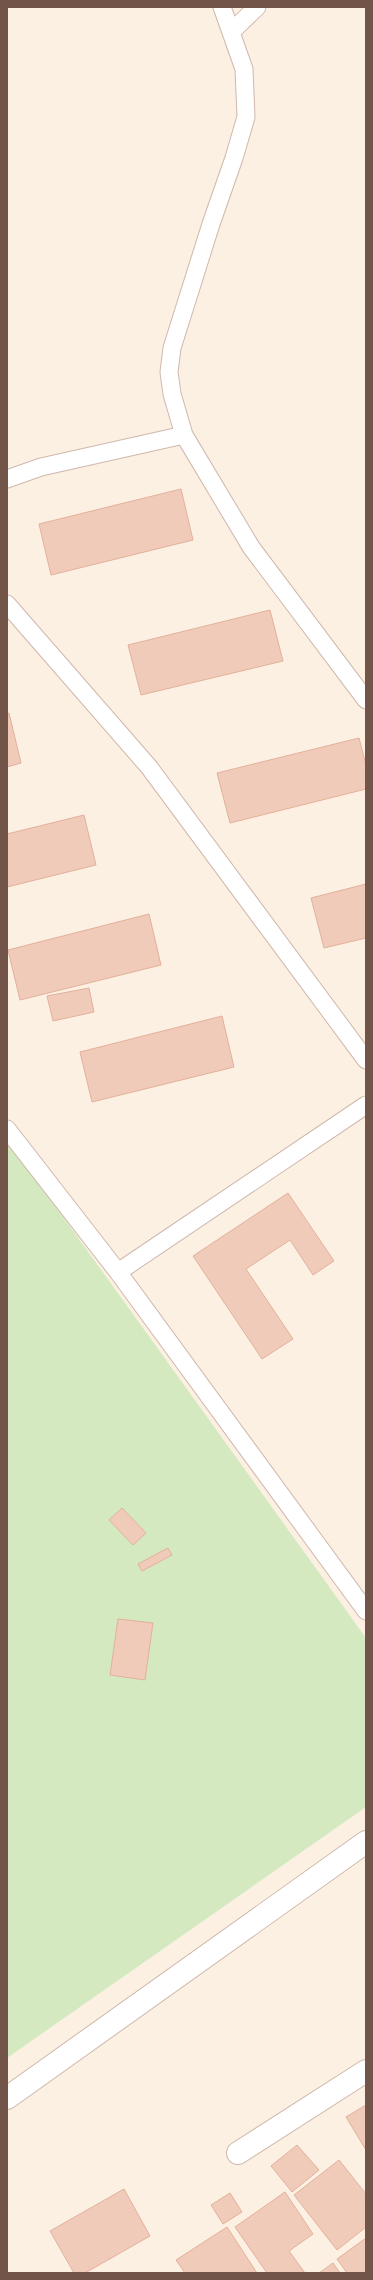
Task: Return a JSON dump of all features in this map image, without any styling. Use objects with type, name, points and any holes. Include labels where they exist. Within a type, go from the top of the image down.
[{"type":"street","points":[[7,2098],[366,1842]]},
{"type":"street","points":[[238,2153],[366,2070]]},
{"type":"lane","points":[[222,7],[244,69],[246,117],[172,348],[169,372],[172,394],[184,435],[251,547],[366,700]]},
{"type":"lane","points":[[231,32],[257,7]]},
{"type":"lane","points":[[7,479],[41,467],[184,435]]},
{"type":"lane","points":[[7,604],[149,767],[366,1060]]},
{"type":"lane","points":[[118,1272],[366,1105]]},
{"type":"lane","points":[[7,1129],[118,1272],[366,1611]]},
{"type":"green space","points":[[7,1139],[366,1638],[366,1807],[7,2058]]},
{"type":"building","points":[[181,489],[193,540],[51,575],[39,524]]},
{"type":"building","points":[[270,610],[283,661],[141,695],[128,645]]},
{"type":"building","points":[[9,713],[21,763],[7,767],[7,714]]},
{"type":"building","points":[[359,738],[366,765],[366,789],[230,823],[217,773]]},
{"type":"building","points":[[84,815],[96,865],[7,887],[7,834]]},
{"type":"building","points":[[366,884],[366,938],[324,948],[311,898]]},
{"type":"building","points":[[149,914],[161,965],[20,1000],[8,950]]},
{"type":"building","points":[[89,988],[94,1012],[53,1021],[47,996]]},
{"type":"building","points":[[222,1016],[234,1067],[92,1102],[80,1052]]},
{"type":"building","points":[[288,1193],[334,1261],[313,1275],[290,1240],[246,1269],[293,1339],[262,1359],[193,1256]]},
{"type":"building","points":[[122,1508],[146,1533],[133,1545],[109,1520]]},
{"type":"building","points":[[168,1548],[172,1555],[142,1571],[138,1564]]},
{"type":"building","points":[[118,1619],[153,1623],[145,1680],[110,1675]]},
{"type":"building","points":[[366,2105],[366,2150],[346,2117]]},
{"type":"building","points":[[297,2145],[319,2170],[292,2192],[271,2166]]},
{"type":"building","points":[[339,2160],[366,2194],[366,2227],[337,2250],[294,2195]]},
{"type":"building","points":[[124,2189],[150,2236],[85,2273],[74,2273],[50,2231]]},
{"type":"building","points":[[285,2192],[313,2234],[289,2251],[305,2273],[267,2273],[235,2227]]},
{"type":"building","points":[[230,2193],[242,2212],[223,2224],[211,2205]]},
{"type":"building","points":[[227,2227],[257,2273],[185,2273],[176,2260]]},
{"type":"building","points":[[366,2238],[366,2273],[347,2273],[337,2259]]},
{"type":"building","points":[[333,2263],[340,2273],[319,2273]]}]
